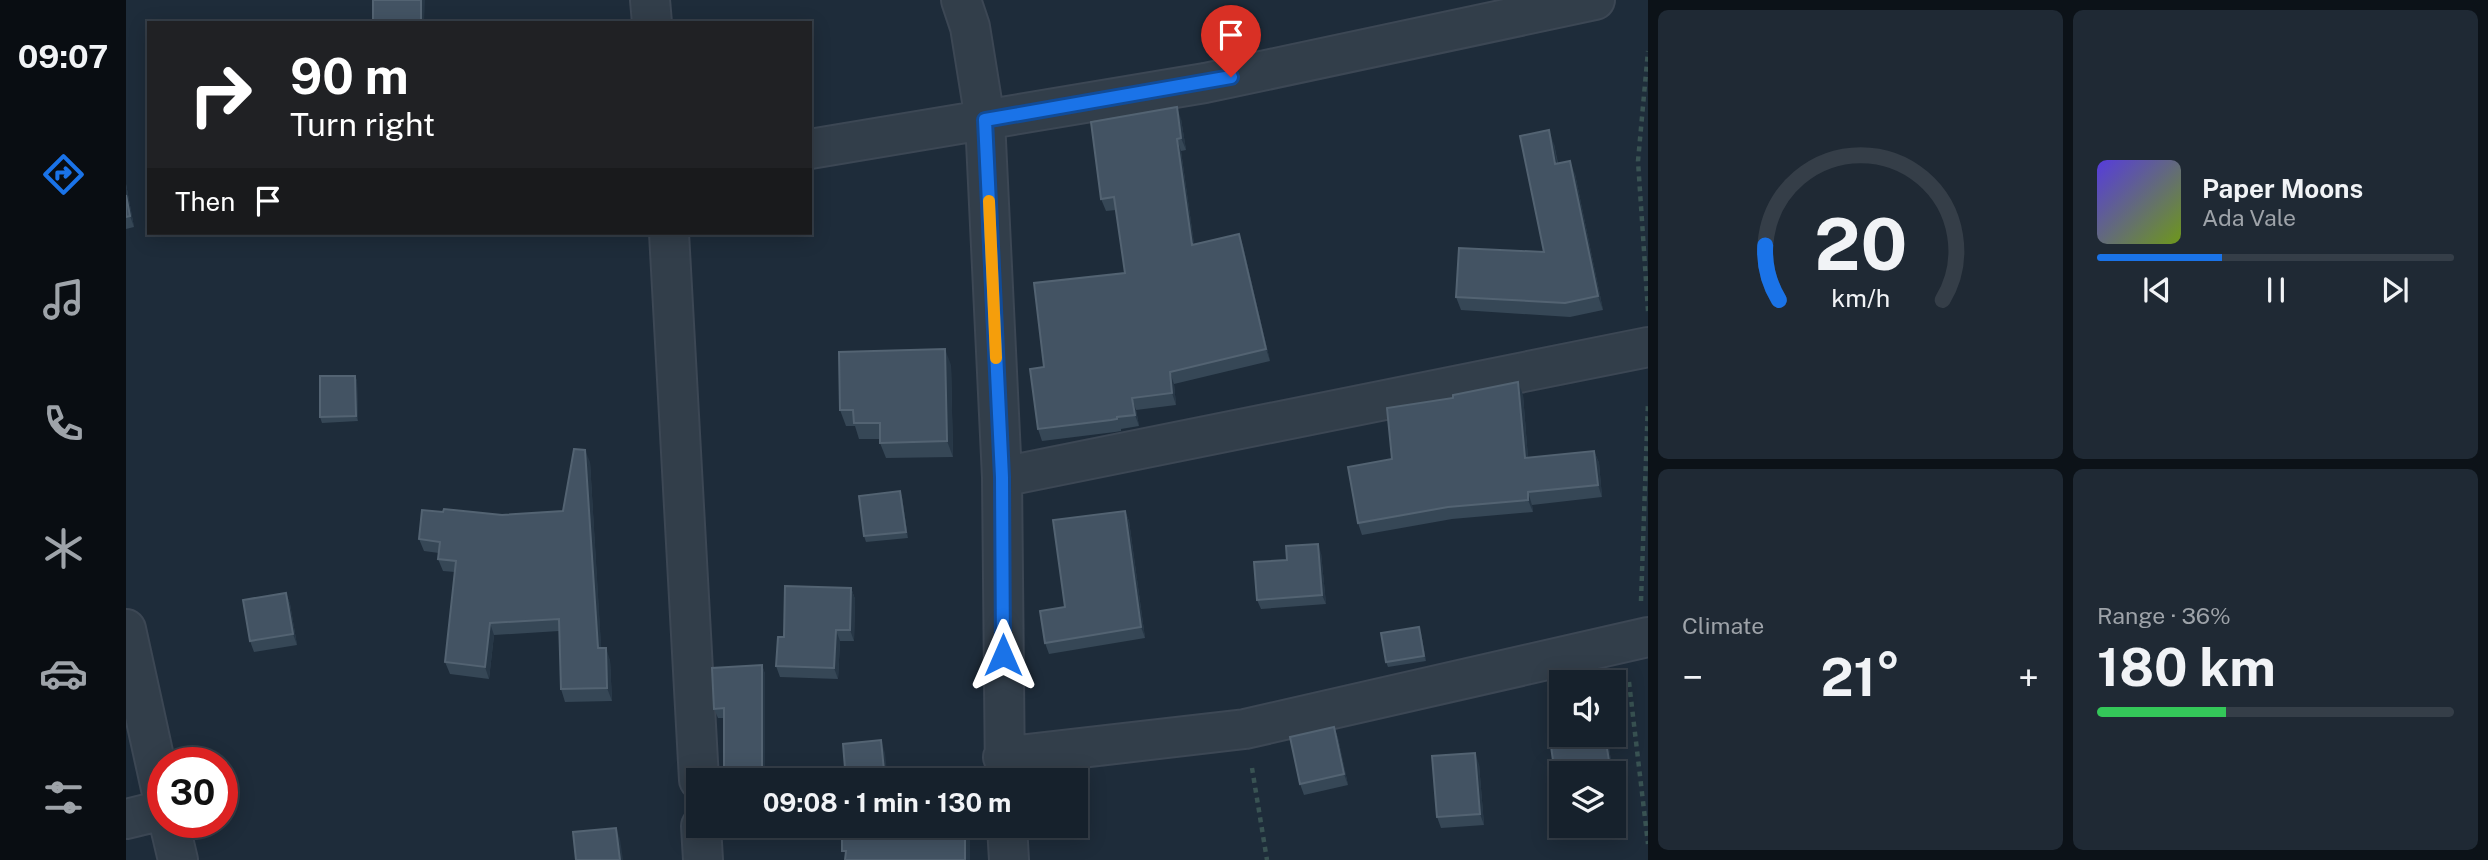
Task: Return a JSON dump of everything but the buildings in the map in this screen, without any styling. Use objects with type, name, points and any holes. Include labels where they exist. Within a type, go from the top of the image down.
[{"type":"street","points":[[650,0],[652,21]]},
{"type":"street","points":[[961,0],[970,27],[985,120],[1002,477],[1004,768]]},
{"type":"street","points":[[812,149],[1205,83],[1595,0]]},
{"type":"street","points":[[669,235],[698,768]]},
{"type":"street","points":[[1002,477],[1648,347]]},
{"type":"street","points":[[126,629],[152,747]]},
{"type":"street","points":[[1010,768],[1245,729],[1648,637]]},
{"type":"street","points":[[126,819],[147,814]]},
{"type":"street","points":[[173,838],[178,860]]},
{"type":"street","points":[[702,838],[703,860]]},
{"type":"street","points":[[1008,838],[1009,860]]},
{"type":"path","points":[[1648,51],[1637,161],[1648,316]]},
{"type":"path","points":[[1245,729],[1267,860]]},
{"type":"slow traffic","points":[[989,201],[996,358]]},
{"type":"route","points":[[1003,655],[1002,477],[985,120],[1231,77]]}]
